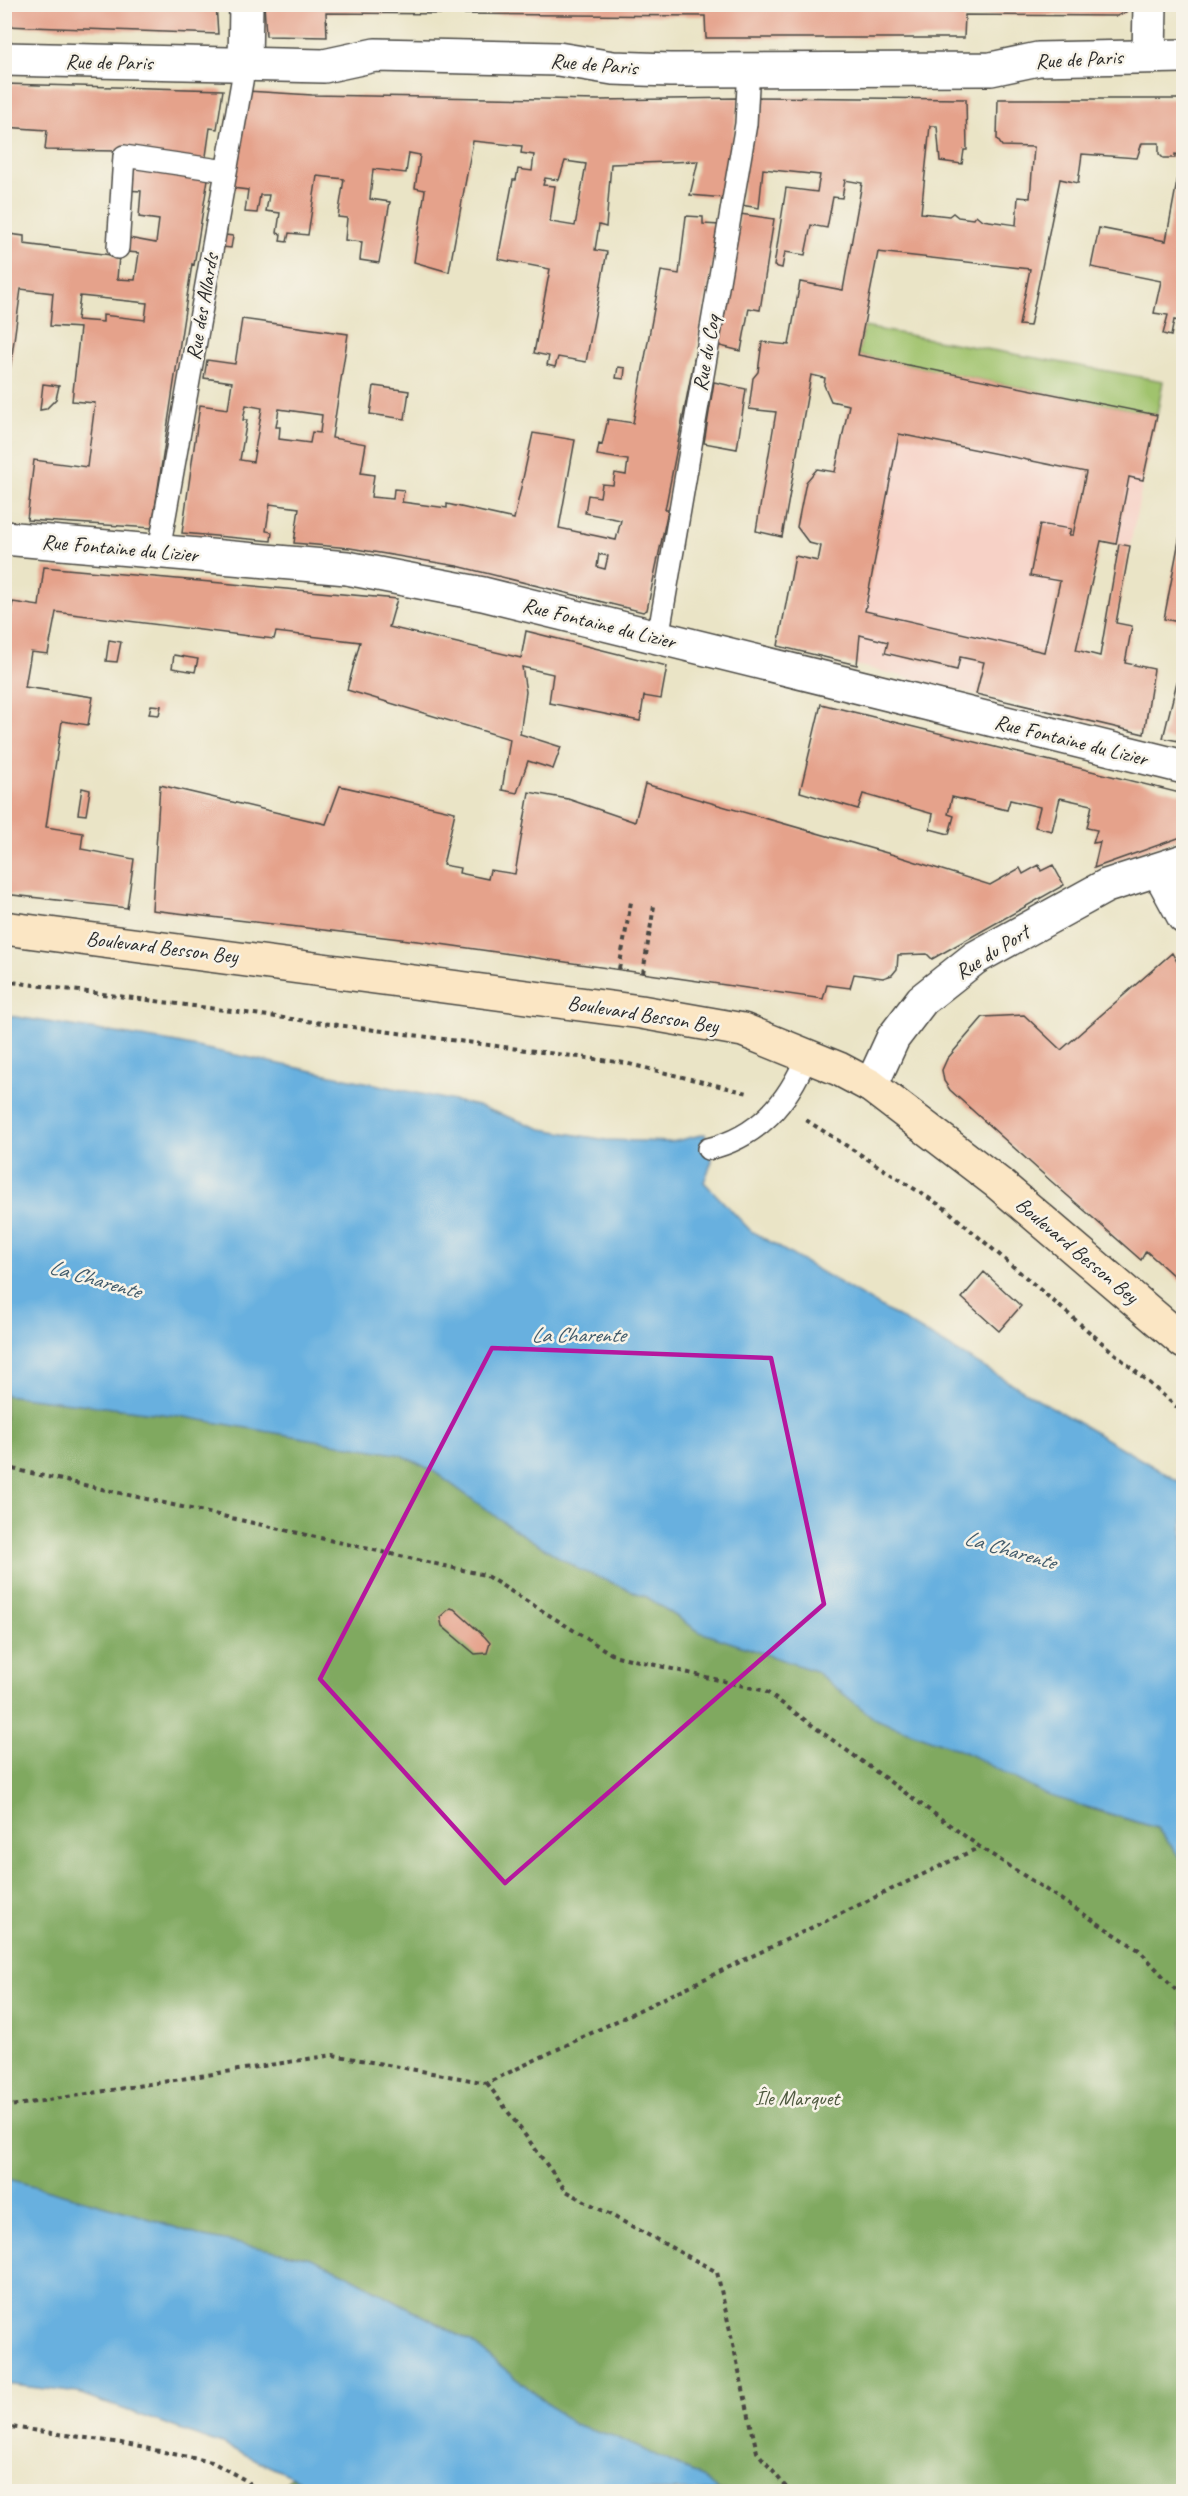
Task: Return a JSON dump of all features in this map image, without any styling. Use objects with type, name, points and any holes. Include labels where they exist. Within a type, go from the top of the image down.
[{"type":"main road","name":"Boulevard Besson Bey","points":[[4,928],[641,1012],[743,1030],[872,1086],[998,1183],[1184,1342]]},
{"type":"street","points":[[245,64],[246,4]]},
{"type":"street","points":[[1149,56],[1150,4]]},
{"type":"street","name":"Rue de Paris","points":[[4,59],[324,66],[375,55],[558,59],[613,68],[670,70],[749,67],[991,69],[1038,59],[1184,56]]},
{"type":"street","name":"Rue Fontaine du Lizier","points":[[4,538],[347,568],[483,594],[1184,767]]},
{"type":"street","points":[[1171,866],[1184,917]]},
{"type":"street","name":"Rue du Port","points":[[872,1086],[892,1038],[922,1000],[975,958],[1106,886],[1171,866]]},
{"type":"lane","name":"Rue des Allards","points":[[159,550],[245,64]]},
{"type":"lane","name":"Rue du Coq","points":[[658,639],[746,123],[749,67]]},
{"type":"lane","points":[[118,248],[123,156],[226,171]]},
{"type":"lane","points":[[708,1149],[758,1128],[781,1106],[795,1085],[807,1056]]},
{"type":"path","points":[[619,969],[631,902]]},
{"type":"path","points":[[644,973],[654,906]]},
{"type":"path","points":[[4,981],[625,1063],[761,1096],[857,1151],[946,1209],[1184,1413]]},
{"type":"path","points":[[4,1467],[485,1575],[613,1655],[765,1691],[980,1847],[1138,1950],[1184,2000]]},
{"type":"path","points":[[4,2107],[333,2055],[487,2084],[980,1847]]},
{"type":"path","points":[[487,2084],[566,2191],[717,2272],[757,2452],[789,2492]]},
{"type":"path","points":[[4,2426],[121,2443],[212,2462],[247,2481],[255,2492]]},
{"type":"highlighted area","points":[[492,1348],[771,1358],[824,1604],[505,1883],[320,1679]]},
{"type":"shaded area","points":[[864,327],[1163,381],[1130,546],[1069,535],[1044,652],[976,694],[801,652]]},
{"type":"green space","points":[[864,327],[1163,381],[1157,415],[858,355]]},
{"type":"green space","name":"Île Marquet","points":[[5,1395],[179,1416],[402,1455],[433,1471],[512,1528],[578,1569],[647,1597],[700,1632],[815,1671],[875,1719],[965,1752],[1088,1808],[1157,1828],[1183,1861],[1183,2491],[719,2491],[695,2473],[613,2436],[573,2424],[471,2342],[341,2271],[311,2258],[204,2237],[141,2216],[5,2178]]},
{"type":"green space","points":[[291,2477],[322,2491],[278,2492]]},
{"type":"water","name":"La Charente","points":[[4,1015],[172,1042],[275,1063],[478,1106],[542,1129],[606,1140],[672,1142],[705,1134],[712,1161],[704,1182],[751,1231],[1183,1484],[1183,1861],[1157,1828],[1044,1794],[965,1752],[875,1719],[815,1671],[700,1632],[647,1597],[578,1569],[512,1528],[433,1471],[402,1455],[179,1416],[5,1395]]},
{"type":"water","points":[[5,2178],[141,2216],[204,2237],[311,2258],[341,2271],[471,2342],[573,2424],[613,2436],[695,2473],[719,2491],[322,2491],[222,2444],[78,2393],[5,2384]]},
{"type":"building","points":[[5,4],[216,4],[218,34],[5,26]]},
{"type":"building","points":[[264,4],[1129,4],[1126,12],[1117,16],[965,15],[964,38],[706,38],[705,16],[326,13],[327,37],[266,36]]},
{"type":"building","points":[[4,84],[223,90],[217,129],[210,128],[205,163],[118,151],[45,150],[47,130],[4,127]]},
{"type":"building","points":[[246,91],[312,95],[599,100],[739,98],[725,198],[690,195],[698,161],[611,164],[606,227],[599,225],[595,250],[607,252],[586,362],[558,357],[555,367],[547,365],[549,356],[534,353],[550,269],[498,259],[513,180],[516,180],[518,169],[532,171],[534,155],[521,153],[522,146],[473,141],[449,272],[414,262],[425,190],[415,188],[420,155],[409,153],[406,173],[373,169],[370,199],[390,202],[379,263],[360,260],[362,242],[345,240],[347,218],[338,217],[344,179],[317,176],[308,235],[289,233],[287,242],[280,241],[281,234],[277,233],[280,213],[266,211],[269,195],[260,195],[257,213],[245,212],[248,190],[232,188]],"holes":[[[565,161],[586,164],[575,226],[550,222],[555,186],[543,185],[545,178],[559,180]]]},
{"type":"building","points":[[751,97],[966,99],[967,150],[964,150],[962,164],[940,161],[937,126],[930,126],[921,213],[949,216],[953,213],[958,217],[973,219],[976,215],[982,220],[1016,225],[1018,197],[1030,198],[1034,147],[1002,146],[997,139],[998,99],[1184,99],[1184,299],[1179,321],[1174,320],[1171,336],[1163,334],[1168,315],[1154,313],[1161,281],[1091,267],[1099,228],[1166,241],[1182,155],[1175,154],[1175,158],[1163,158],[1159,154],[1159,143],[1142,143],[1137,158],[1082,154],[1078,183],[1060,179],[1030,326],[1019,325],[1030,269],[878,252],[858,355],[1157,415],[1143,480],[1129,477],[1116,544],[1101,541],[1076,650],[1100,656],[1119,544],[1130,546],[1116,623],[1132,626],[1125,663],[1154,669],[1144,734],[976,694],[984,662],[960,657],[957,670],[885,653],[888,642],[860,635],[857,665],[778,646],[795,556],[818,561],[821,546],[809,543],[797,527],[806,482],[817,469],[835,472],[849,405],[831,401],[824,385],[825,378],[811,375],[782,537],[756,531],[776,412],[749,409],[753,378],[758,372],[762,342],[789,345],[800,282],[843,290],[862,183],[845,180],[842,198],[833,197],[827,228],[811,225],[805,255],[785,252],[782,268],[774,266],[786,188],[817,192],[820,175],[763,169],[759,208],[741,205]],"holes":[[[899,434],[1086,472],[1073,535],[1069,535],[1071,529],[1040,524],[1030,576],[1060,581],[1044,652],[865,611]]]},
{"type":"building","points":[[129,162],[209,173],[194,265],[192,264],[152,528],[27,520],[34,460],[87,467],[95,403],[72,401],[80,328],[50,326],[53,293],[21,289],[4,414],[4,214],[11,215],[9,234],[24,236],[24,244],[119,256],[117,279],[135,280],[139,253],[127,252],[123,237],[156,243],[159,220],[139,217],[141,191],[125,190]],"holes":[[[80,296],[147,303],[145,320],[103,315],[103,322],[77,320]]]},
{"type":"building","points":[[740,214],[774,219],[760,310],[749,308],[741,351],[716,345]]},
{"type":"building","points":[[686,216],[703,217],[703,224],[720,225],[665,510],[668,510],[647,610],[643,612],[457,566],[350,548],[294,543],[299,508],[270,504],[266,531],[272,532],[271,541],[182,533],[200,405],[228,409],[232,382],[204,378],[207,360],[235,364],[242,319],[348,334],[332,438],[366,444],[361,473],[374,475],[371,497],[393,499],[394,489],[404,490],[402,502],[447,508],[447,504],[514,519],[533,433],[575,440],[559,528],[616,540],[621,520],[585,513],[588,495],[600,497],[602,484],[613,485],[615,473],[626,475],[628,460],[597,455],[599,444],[602,445],[608,419],[633,423],[661,271],[679,274]],"holes":[[[246,405],[262,408],[253,462],[240,460],[247,420],[243,420]],[[279,409],[322,415],[320,433],[312,432],[310,443],[279,439],[280,427],[276,427]],[[599,554],[608,556],[605,569],[597,567]]]},
{"type":"building","points":[[225,235],[233,236],[231,248],[223,247]]},
{"type":"building","points":[[618,367],[625,368],[624,379],[616,378]]},
{"type":"building","points":[[714,382],[746,389],[737,449],[704,443]]},
{"type":"building","points":[[43,384],[59,386],[56,399],[46,409],[40,410]]},
{"type":"building","points":[[374,386],[409,391],[405,419],[370,414]]},
{"type":"building","points":[[1182,525],[1184,525],[1184,623],[1164,619]]},
{"type":"building","points":[[44,567],[397,599],[389,627],[521,658],[526,631],[667,666],[661,699],[644,696],[640,721],[549,703],[553,674],[522,667],[526,692],[520,734],[561,747],[553,769],[528,761],[517,793],[502,790],[510,739],[347,690],[360,642],[276,632],[274,639],[56,612],[48,654],[31,652],[25,687],[93,697],[88,725],[62,721],[46,827],[83,833],[81,849],[134,859],[127,908],[4,894],[4,642],[13,602],[39,606]]},
{"type":"building","points":[[109,640],[121,642],[117,662],[106,661]]},
{"type":"building","points":[[174,655],[198,659],[195,672],[172,668]]},
{"type":"building","points":[[1180,670],[1184,671],[1184,742],[1163,738]]},
{"type":"building","points":[[821,704],[1184,794],[1184,836],[1094,868],[1100,842],[1093,843],[1097,830],[1087,828],[1092,805],[1060,798],[1052,831],[1035,827],[1040,807],[1010,800],[1007,810],[952,797],[948,814],[954,816],[949,834],[930,829],[933,814],[863,794],[858,809],[800,792]]},
{"type":"building","points":[[151,705],[161,706],[159,715],[149,714]]},
{"type":"building","points":[[645,784],[894,855],[990,885],[1020,868],[1023,874],[1039,865],[1041,871],[1053,865],[1064,885],[932,959],[927,954],[898,955],[897,969],[892,975],[883,978],[854,974],[850,988],[827,985],[823,999],[426,942],[152,910],[160,785],[326,824],[340,786],[455,812],[443,865],[460,868],[459,873],[488,879],[490,870],[515,874],[529,792],[568,799],[635,822]]},
{"type":"building","points":[[82,788],[90,790],[86,815],[78,814]]},
{"type":"building","points":[[1172,953],[1184,974],[1184,1285],[1146,1251],[1141,1260],[1052,1182],[950,1090],[944,1081],[942,1070],[947,1059],[983,1017],[1024,1015],[1061,1050]]},
{"type":"building","points":[[984,1272],[1021,1306],[999,1331],[962,1298]]},
{"type":"building","points":[[450,1608],[454,1609],[490,1643],[487,1653],[475,1654],[442,1626],[440,1617]]}]
